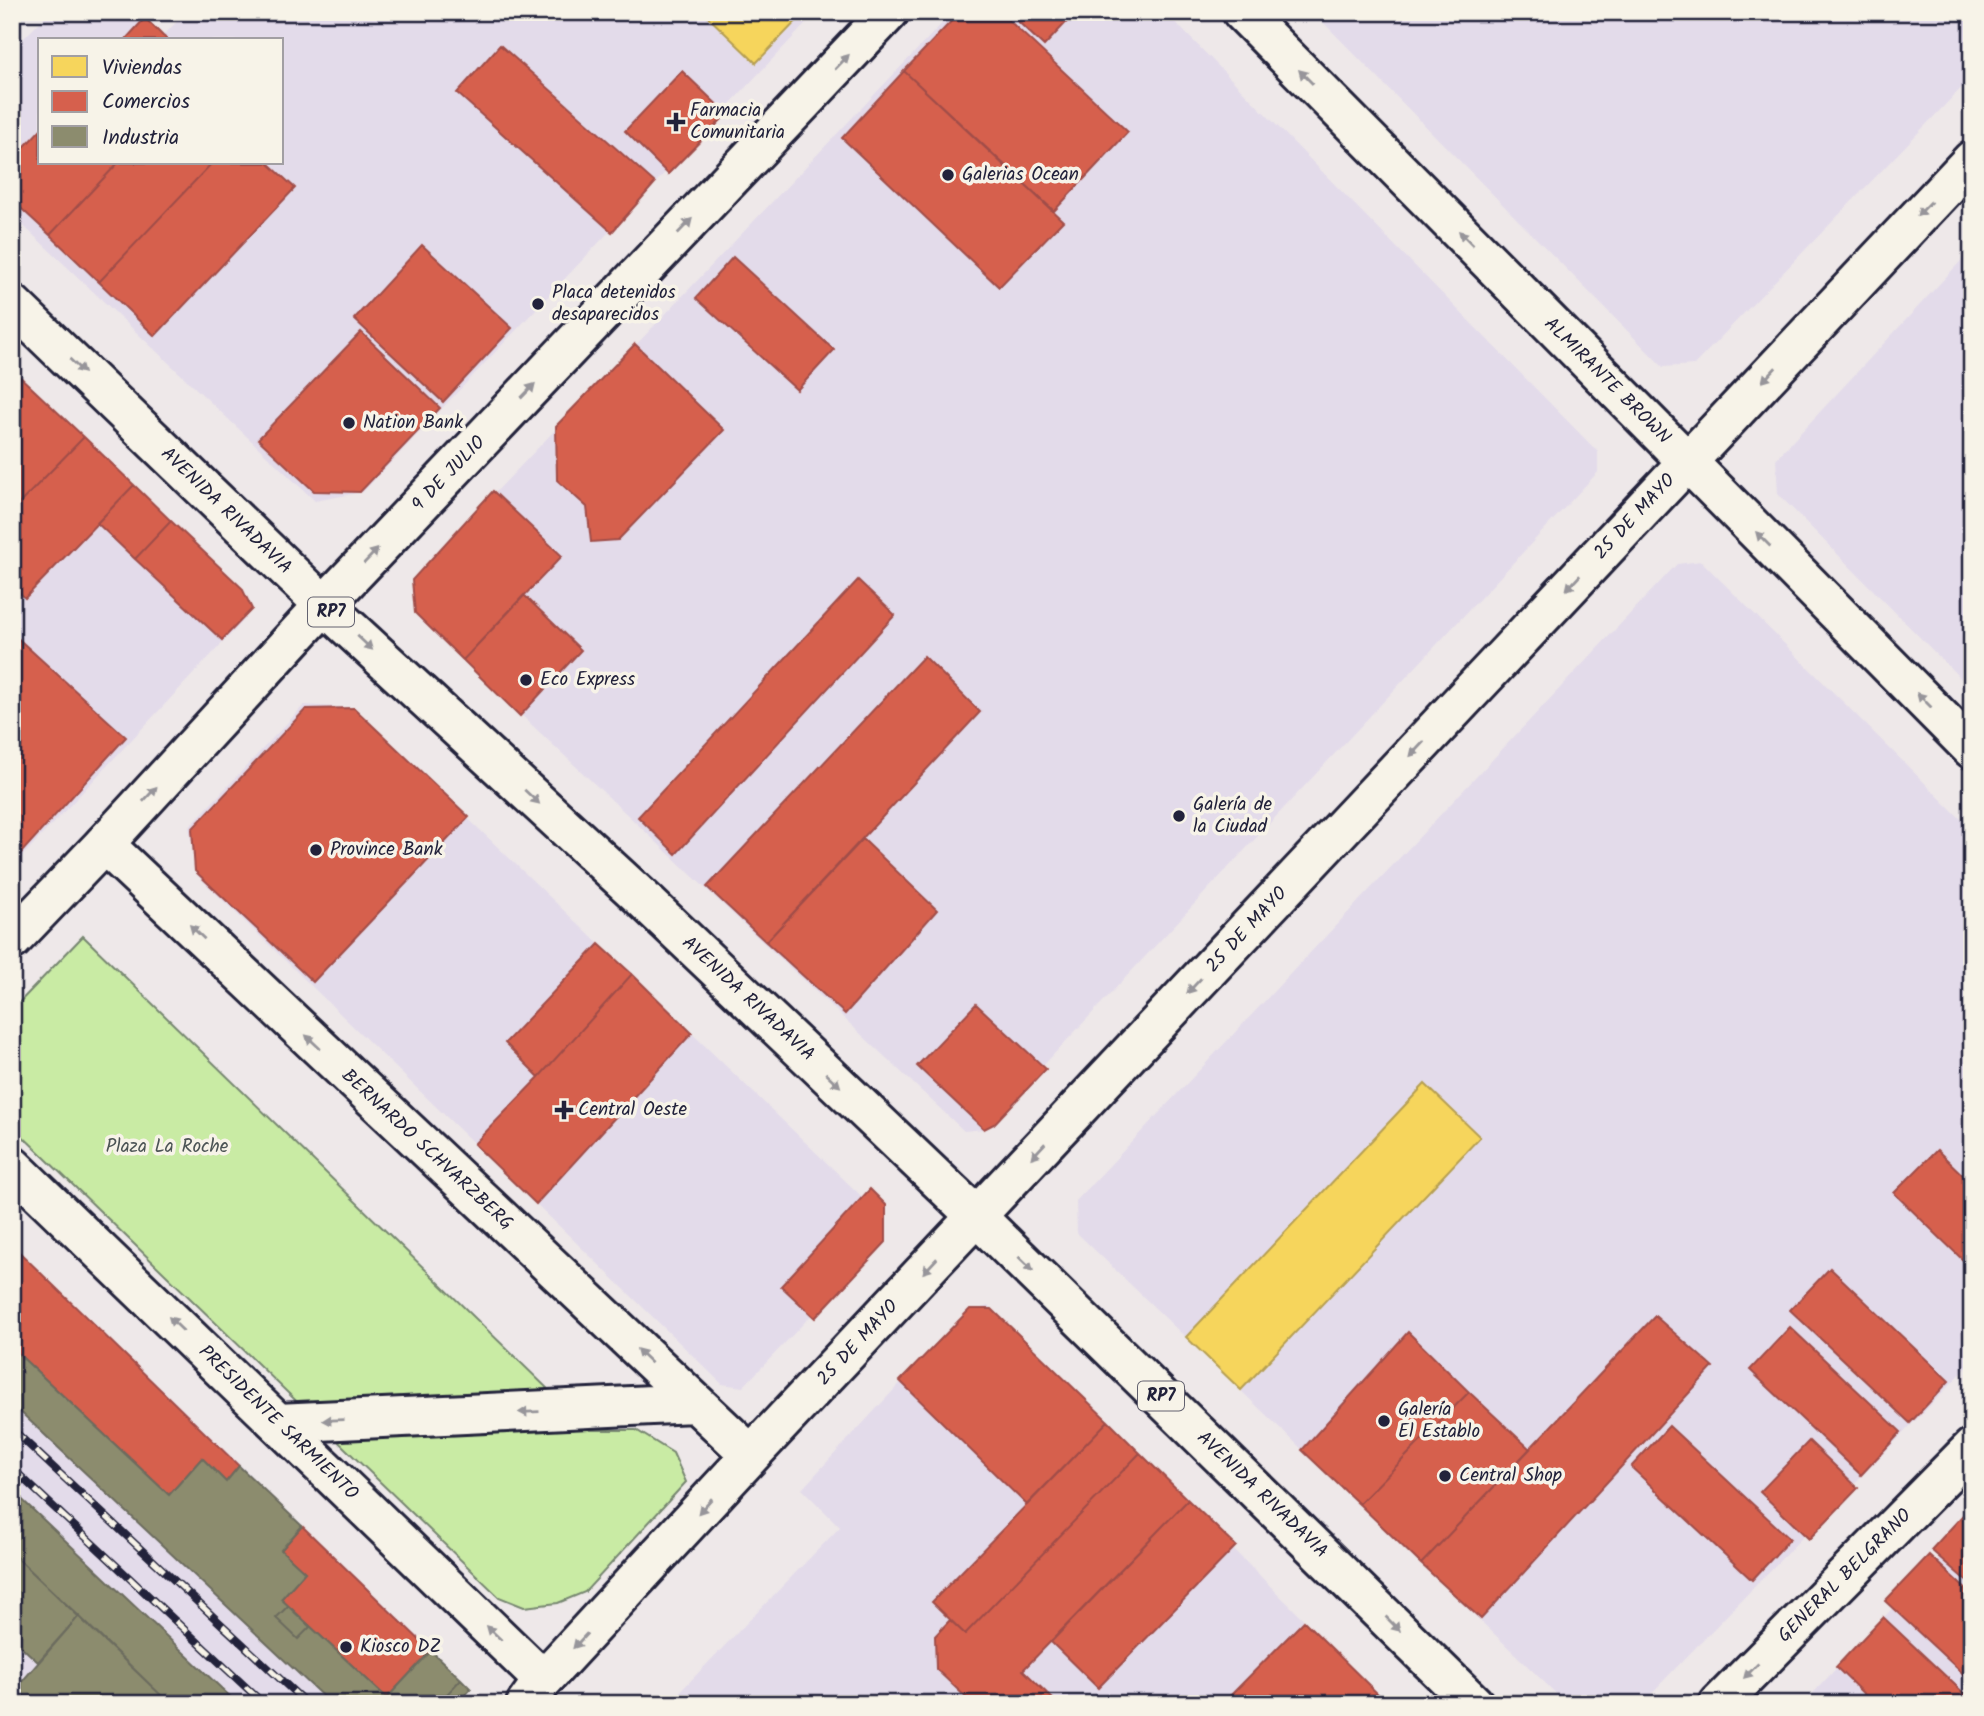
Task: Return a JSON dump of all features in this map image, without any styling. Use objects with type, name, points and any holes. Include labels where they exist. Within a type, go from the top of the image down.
[{"type":"street","name":"9 DE JULIO","points":[[12,940],[104,845],[324,605],[889,12]]},
{"type":"street","name":"ALMIRANTE BROWN","points":[[1242,12],[1972,748]]},
{"type":"street","name":"25 DE MAYO","points":[[534,1692],[751,1455],[1972,160]]},
{"type":"street","name":"AVENIDA RIVADAVIA","points":[[12,304],[324,605],[642,898],[977,1217],[1474,1704]]},
{"type":"street","name":"BERNARDO SCHVARZBERG","points":[[104,845],[751,1455]]},
{"type":"street","name":"PRESIDENTE SARMIENTO","points":[[12,1166],[278,1423],[534,1692]]},
{"type":"street","points":[[278,1423],[694,1403]]},
{"type":"street","name":"GENERAL BELGRANO","points":[[1719,1704],[1972,1448]]},
{"type":"shaded area","points":[[50,12],[139,12],[163,36],[186,12],[817,12],[363,492],[315,501],[12,215],[12,50]]},
{"type":"shaded area","points":[[953,12],[1165,12],[1598,452],[1598,472],[984,1129],[964,1131],[419,619],[414,578]]},
{"type":"shaded area","points":[[1313,12],[1972,12],[1972,77],[1694,365],[1663,367]]},
{"type":"shaded area","points":[[1972,249],[1972,690],[1778,494],[1776,459]]},
{"type":"shaded area","points":[[12,376],[245,598],[245,619],[12,867]]},
{"type":"shaded area","points":[[1701,561],[1972,830],[1972,1362],[1641,1704],[1567,1704],[1077,1233],[1076,1201],[1677,564]]},
{"type":"shaded area","points":[[304,705],[353,708],[880,1214],[878,1245],[743,1387],[722,1384],[197,875],[189,827]]},
{"type":"shaded area","points":[[12,1245],[462,1679],[471,1689],[457,1704],[23,1704],[12,1693]]},
{"type":"shaded area","points":[[988,1306],[1389,1704],[668,1704],[840,1527],[802,1489],[966,1312]]},
{"type":"shaded area","points":[[1972,1523],[1972,1704],[1803,1704]]},
{"type":"green space","name":"Plaza La Roche","points":[[83,936],[590,1430],[636,1430],[673,1453],[686,1482],[585,1592],[558,1603],[524,1607],[499,1597],[12,1126],[12,1010]]},
{"type":"building: Viviendas","points":[[703,12],[805,12],[756,63]]},
{"type":"building: Viviendas","points":[[1425,1084],[1480,1137],[1241,1390],[1186,1337]]},
{"type":"building: Comercios","points":[[960,12],[1000,12],[1128,132],[1054,211],[904,71]]},
{"type":"building: Comercios","points":[[1008,12],[1076,12],[1044,46]]},
{"type":"building: Comercios","points":[[145,18],[166,38],[127,38]]},
{"type":"building: Comercios","points":[[500,45],[655,183],[612,232],[457,93]]},
{"type":"building: Comercios","name":"Farmacia Comunitaria","points":[[682,71],[727,114],[668,174],[625,131]]},
{"type":"building: Comercios","name":"Galerias Ocean","points":[[904,71],[1063,221],[999,287],[842,138]]},
{"type":"building: Comercios","points":[[38,132],[38,164],[117,164],[50,235],[12,200],[12,160]]},
{"type":"building: Comercios","points":[[117,164],[211,164],[99,282],[50,235]]},
{"type":"building: Comercios","points":[[211,164],[269,164],[295,188],[155,336],[99,282]]},
{"type":"building: Comercios","points":[[422,245],[512,328],[443,402],[354,319]]},
{"type":"building: Comercios","points":[[733,257],[834,350],[797,390],[696,298]]},
{"type":"building: Comercios","name":"Nation Bank","points":[[361,332],[440,408],[360,492],[314,491],[258,439]]},
{"type":"building: Comercios","points":[[635,344],[724,430],[618,540],[591,542],[587,507],[557,480],[556,426]]},
{"type":"building: Comercios","points":[[15,372],[84,437],[12,511],[12,374]]},
{"type":"building: Comercios","points":[[84,437],[134,485],[25,598],[12,585],[12,511]]},
{"type":"building: Comercios","points":[[134,485],[171,521],[135,559],[97,523]]},
{"type":"building: Comercios","points":[[493,491],[562,556],[463,660],[415,613],[412,580]]},
{"type":"building: Comercios","points":[[171,521],[242,588],[252,609],[222,640],[135,559]]},
{"type":"building: Comercios","points":[[858,580],[895,615],[676,854],[638,817]]},
{"type":"building: Comercios","points":[[524,595],[581,650],[520,716],[463,660]]},
{"type":"building: Comercios","points":[[12,633],[126,737],[12,863]]},
{"type":"building: Comercios","points":[[924,656],[980,712],[766,942],[707,887]]},
{"type":"building: Comercios","name":"Province Bank","points":[[354,708],[469,817],[313,982],[195,871],[192,829],[306,709]]},
{"type":"building: Comercios","points":[[863,839],[937,910],[845,1014],[766,942]]},
{"type":"building: Comercios","points":[[599,944],[632,974],[539,1077],[505,1043]]},
{"type":"building: Comercios","name":"Central Oeste","points":[[632,974],[692,1033],[536,1204],[474,1144]]},
{"type":"building: Comercios","points":[[976,1004],[1046,1069],[994,1124],[984,1129],[917,1066]]},
{"type":"building: Comercios","points":[[1937,1150],[1972,1184],[1972,1269],[1894,1193]]},
{"type":"building: Comercios","points":[[870,1189],[886,1205],[886,1242],[815,1318],[781,1286]]},
{"type":"building: Comercios","points":[[12,1245],[239,1466],[226,1482],[202,1458],[169,1495],[12,1348]]},
{"type":"building: Comercios","points":[[1830,1268],[1949,1381],[1910,1423],[1790,1310]]},
{"type":"building: Comercios","points":[[970,1309],[992,1309],[1108,1421],[1027,1505],[900,1381]]},
{"type":"building: Comercios","points":[[1655,1316],[1713,1367],[1481,1619],[1421,1564]]},
{"type":"building: Comercios","points":[[1790,1327],[1901,1432],[1861,1475],[1750,1370]]},
{"type":"building: Comercios","name":"Galería El Establo","points":[[1408,1332],[1469,1392],[1359,1504],[1302,1450]]},
{"type":"building: Comercios","name":"Central Shop","points":[[1469,1392],[1530,1449],[1421,1564],[1359,1504]]},
{"type":"building: Comercios","points":[[1108,1421],[1140,1453],[965,1634],[932,1602]]},
{"type":"building: Comercios","points":[[1669,1426],[1790,1539],[1752,1580],[1631,1467]]},
{"type":"building: Comercios","points":[[1809,1441],[1858,1488],[1809,1539],[1760,1492]]},
{"type":"building: Comercios","points":[[1140,1453],[1188,1500],[1023,1670],[1058,1704],[973,1704],[936,1669],[935,1636],[950,1620],[965,1634]]},
{"type":"building: Comercios","points":[[1188,1500],[1236,1546],[1098,1688],[1051,1642]]},
{"type":"building: Comercios","points":[[1972,1505],[1972,1584],[1971,1585],[1931,1550]]},
{"type":"building: Comercios","points":[[302,1526],[431,1651],[387,1698],[281,1599],[305,1572],[281,1550]]},
{"type":"building: Comercios","points":[[1929,1555],[1972,1595],[1972,1682],[1885,1601]]},
{"type":"building: Comercios","points":[[1883,1617],[1972,1701],[1972,1704],[1874,1704],[1836,1667]]},
{"type":"building: Comercios","points":[[1304,1621],[1388,1704],[1222,1704]]},
{"type":"building: Industria","points":[[12,1348],[169,1495],[202,1458],[226,1482],[239,1466],[302,1526],[281,1550],[305,1572],[281,1599],[387,1698],[431,1651],[461,1679],[438,1704],[331,1704],[12,1404]]},
{"type":"building: Industria","points":[[12,1490],[238,1704],[170,1704],[12,1553]]},
{"type":"building: Industria","points":[[12,1553],[79,1616],[38,1662],[12,1638]]},
{"type":"building: Industria","points":[[288,1606],[310,1627],[298,1639],[276,1618]]},
{"type":"building: Industria","points":[[79,1616],[166,1700],[162,1704],[23,1704],[12,1693]]},
{"type":"building: Industria","points":[[461,1679],[471,1689],[457,1704],[438,1704]]},
{"type":"railway","points":[[12,1429],[307,1704]]},
{"type":"railway","points":[[12,1468],[264,1704]]},
{"type":"place","name":"Farmacia Comunitaria","points":[[676,122]]},
{"type":"place","name":"Galerias Ocean","points":[[948,175]]},
{"type":"place","name":"Placa detenidos desaparecidos","points":[[538,304]]},
{"type":"place","name":"Nation Bank","points":[[349,423]]},
{"type":"place","name":"Eco Express","points":[[526,680]]},
{"type":"place","name":"Galería de la Ciudad","points":[[1179,816]]},
{"type":"place","name":"Province Bank","points":[[316,850]]},
{"type":"place","name":"Central Oeste","points":[[564,1110]]},
{"type":"place","name":"Galería El Establo","points":[[1384,1421]]},
{"type":"place","name":"Central Shop","points":[[1445,1476]]},
{"type":"place","name":"Kiosco DZ","points":[[346,1647]]}]
